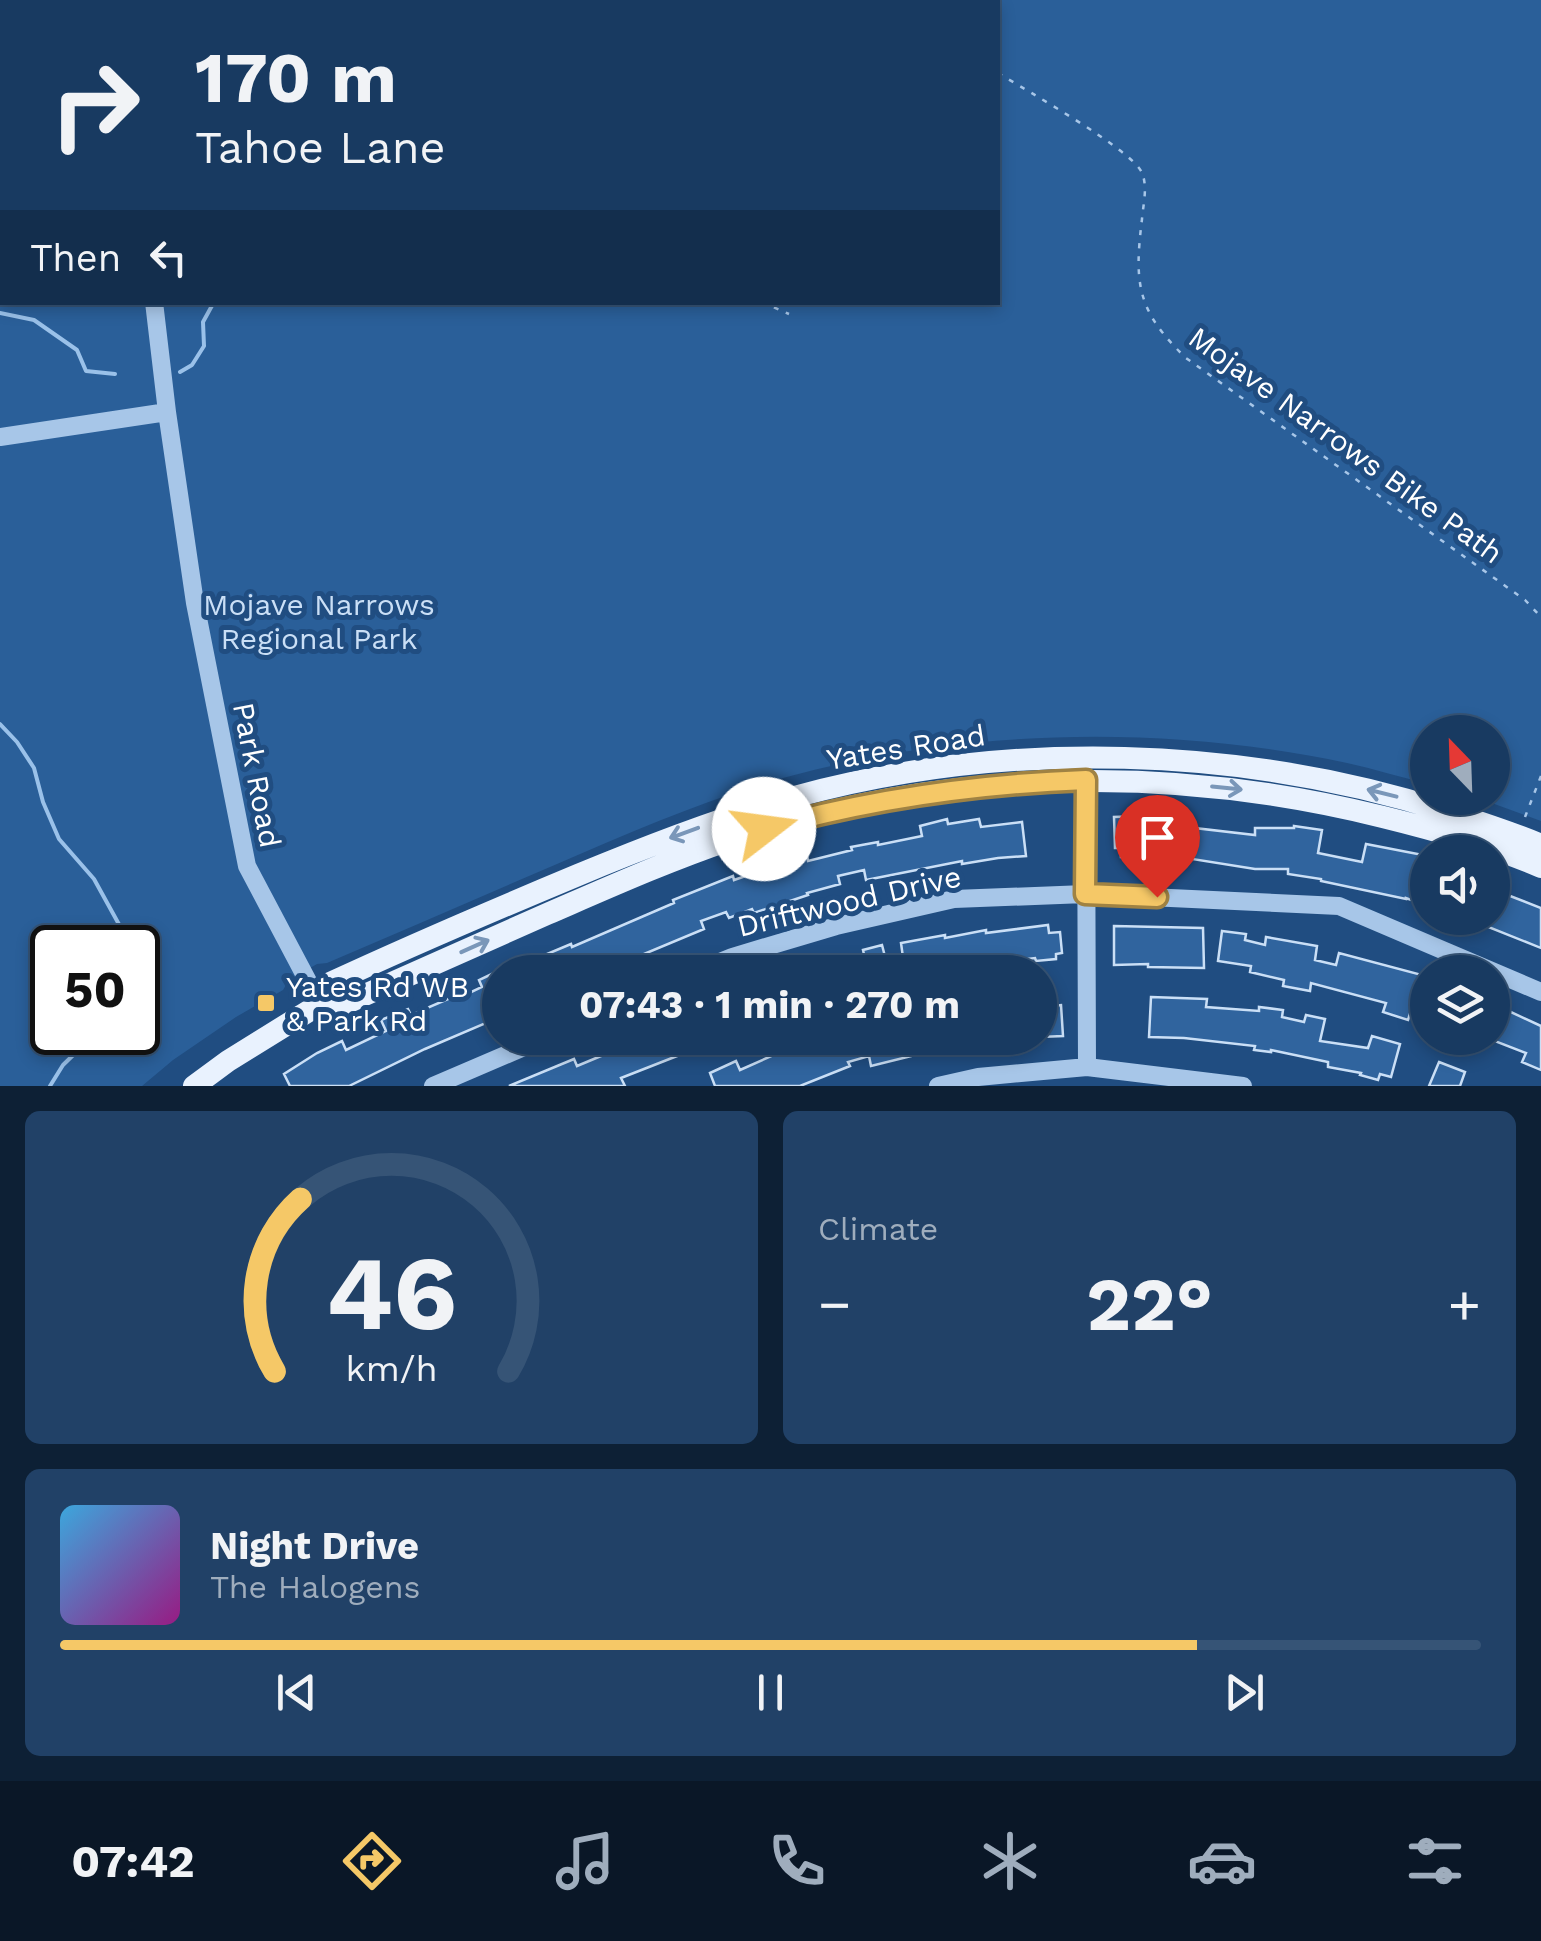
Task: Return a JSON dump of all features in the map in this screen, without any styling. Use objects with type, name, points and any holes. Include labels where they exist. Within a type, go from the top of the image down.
[{"type":"main road","name":"Yates Road","points":[[194,1086],[320,1004],[328,984],[661,841],[727,817],[867,780],[932,769],[1065,758],[1158,760],[1264,769],[1405,798],[1541,845]]},
{"type":"main road","name":"Yates Road","points":[[320,1004],[340,1006],[648,870],[728,840],[836,810],[1000,784],[1086,780],[1178,782],[1303,798],[1407,822],[1541,867]]},
{"type":"street","name":"Park Road","points":[[154,305],[195,603],[247,866],[320,1004]]},
{"type":"street","points":[[0,437],[167,412]]},
{"type":"street","points":[[1086,780],[1088,1067]]},
{"type":"street","name":"Driftwood Drive","points":[[739,955],[836,926],[954,899],[1085,894],[1339,906],[1541,992]]},
{"type":"street","points":[[433,1086],[505,1055]]},
{"type":"street","points":[[938,1086],[978,1077],[1088,1067],[1243,1086]]},
{"type":"path","name":"Mojave Narrows Bike Path","points":[[1000,74],[1120,149],[1142,172],[1145,190],[1137,249],[1138,278],[1153,322],[1168,341],[1186,358],[1524,600],[1541,617]]},
{"type":"path","points":[[769,305],[789,314]]},
{"type":"path","points":[[1524,819],[1541,776]]},
{"type":"green space","name":"Mojave Narrows Regional Park","points":[[1000,0],[1541,0],[1541,821],[1510,810],[1510,715],[1410,715],[1410,780],[1277,750],[1135,737],[992,741],[852,761],[783,778],[669,817],[317,964],[173,1060],[142,1086],[0,1086],[0,305],[1000,305]]},
{"type":"building","points":[[1176,816],[1177,856],[1121,857],[1121,848],[1115,848],[1114,817]]},
{"type":"building","points":[[947,819],[948,824],[979,819],[981,827],[1022,822],[1026,856],[962,861],[866,880],[864,870],[838,876],[840,884],[754,913],[752,909],[729,918],[726,912],[701,921],[704,929],[642,955],[545,955],[571,944],[572,947],[733,876],[734,880],[807,855],[808,861],[852,850],[851,847],[922,836],[920,826]]},
{"type":"building","points":[[1194,828],[1255,835],[1255,828],[1322,830],[1318,853],[1362,862],[1366,844],[1410,853],[1410,899],[1288,874],[1288,869],[1255,869],[1191,856]]},
{"type":"building","points":[[1510,896],[1541,908],[1541,948],[1508,935]]},
{"type":"building","points":[[1048,925],[1049,933],[1060,932],[1062,953],[903,955],[901,943]]},
{"type":"building","points":[[1114,926],[1203,928],[1204,968],[1114,965]]},
{"type":"building","points":[[1222,931],[1246,934],[1245,940],[1265,945],[1266,937],[1317,946],[1315,960],[1336,965],[1339,953],[1410,972],[1410,1014],[1408,1020],[1383,1012],[1386,1003],[1311,983],[1310,991],[1283,986],[1284,980],[1250,972],[1251,966],[1218,961]]},
{"type":"building","points":[[882,945],[885,955],[864,955],[863,950]]},
{"type":"building","points":[[482,987],[482,1025],[349,1086],[290,1086],[284,1074],[342,1041],[346,1050],[386,1031],[381,1020],[408,1009],[411,1015],[462,993],[463,996]]},
{"type":"building","points":[[1151,997],[1207,999],[1206,1007],[1283,1010],[1282,1017],[1304,1022],[1306,1015],[1325,1019],[1320,1041],[1368,1048],[1372,1036],[1400,1044],[1391,1077],[1380,1074],[1378,1080],[1328,1067],[1328,1062],[1254,1050],[1255,1046],[1149,1037]]},
{"type":"building","points":[[1057,1005],[1061,1005],[1063,1036],[1057,1036]]},
{"type":"building","points":[[1510,1012],[1541,1026],[1541,1070],[1522,1062],[1526,1053],[1510,1047]]},
{"type":"building","points":[[680,1055],[621,1078],[625,1086],[509,1086],[574,1059],[577,1066],[601,1056]]},
{"type":"building","points":[[774,1055],[915,1055],[871,1066],[869,1056],[800,1086],[715,1086],[710,1073],[736,1061],[740,1070]]},
{"type":"building","points":[[1439,1062],[1465,1072],[1460,1086],[1429,1086]]},
{"type":"waterway","points":[[180,372],[192,365],[204,346],[203,322],[212,305]]},
{"type":"waterway","points":[[0,313],[34,320],[77,350],[86,371],[115,374]]},
{"type":"waterway","points":[[0,724],[34,768],[59,839],[94,879],[119,925]]},
{"type":"waterway","points":[[50,1086],[73,1055]]},
{"type":"place","name":"Yates Rd WB & Park Rd","points":[[266,1003]]},
{"type":"route","points":[[764,829],[836,810],[934,792],[1086,780],[1085,894],[1157,897]]}]
